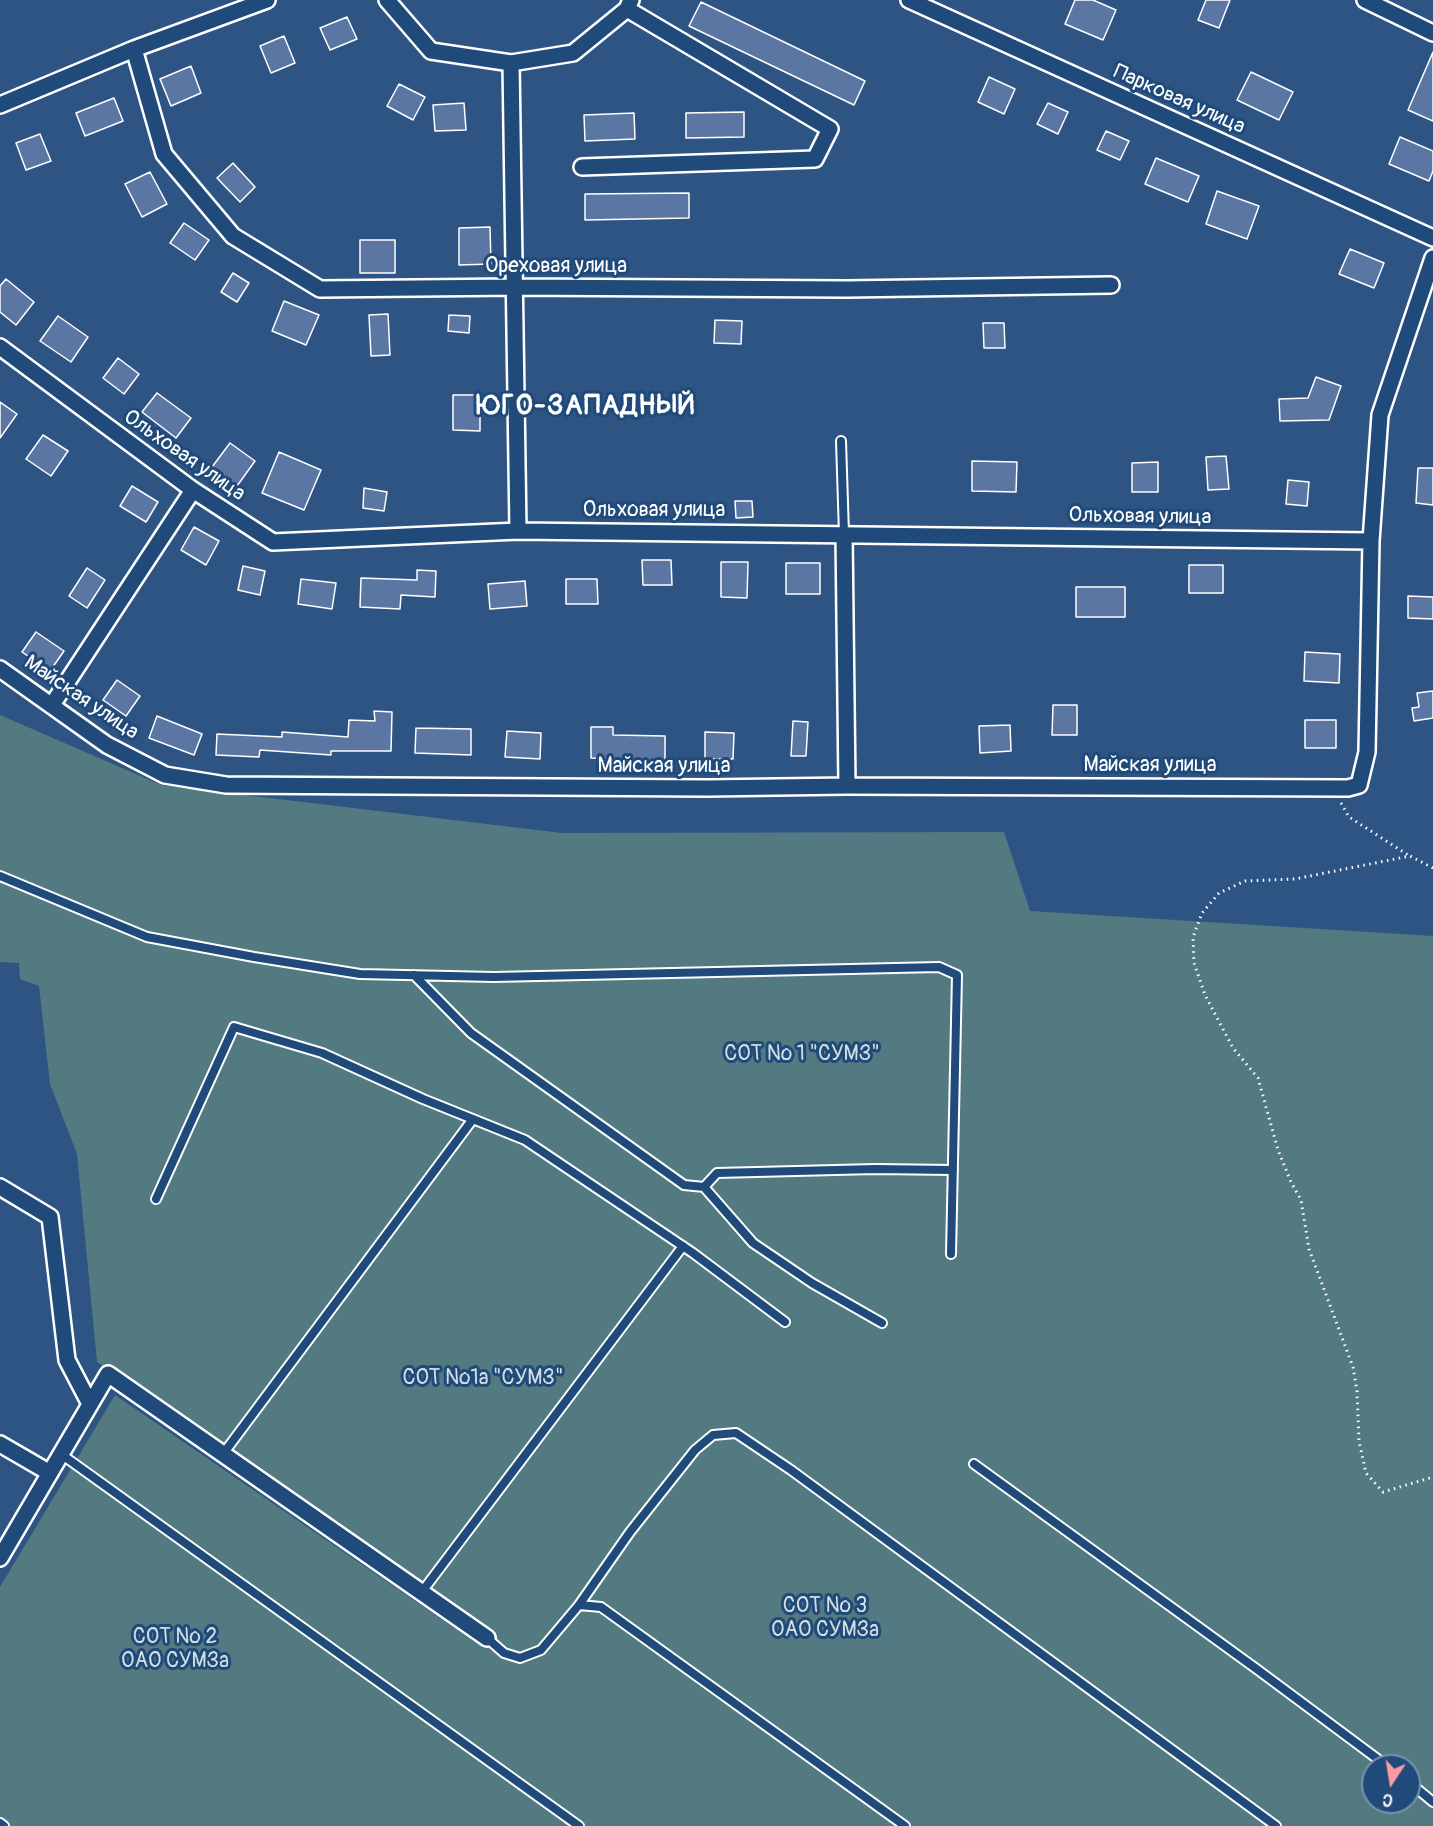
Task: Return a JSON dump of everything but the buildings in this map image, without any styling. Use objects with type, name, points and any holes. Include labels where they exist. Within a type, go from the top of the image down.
[{"type":"street","points":[[0,105],[134,49],[267,0]]},
{"type":"street","points":[[387,0],[431,51],[511,63],[573,53],[629,5],[830,129],[815,159],[582,167]]},
{"type":"street","name":"Парковая улица","points":[[909,0],[1433,238]]},
{"type":"street","points":[[1365,0],[1433,33]]},
{"type":"street","name":"Ореховая улица","points":[[134,49],[164,154],[233,236],[320,289],[515,287],[847,289],[1111,285]]},
{"type":"street","points":[[511,63],[518,531]]},
{"type":"street","points":[[1371,541],[1380,415],[1433,258]]},
{"type":"street","name":"Ольховая улица","points":[[0,347],[193,490],[273,542],[518,531],[1371,541]]},
{"type":"street","points":[[52,705],[193,490]]},
{"type":"street","points":[[844,534],[847,786]]},
{"type":"street","name":"Майская улица","points":[[0,669],[107,745],[165,775],[226,785],[1348,788],[1359,785],[1366,752],[1371,541]]},
{"type":"street","points":[[0,1187],[51,1217],[67,1360],[90,1404]]},
{"type":"street","points":[[0,1558],[108,1374],[487,1638]]},
{"type":"street","points":[[0,1444],[50,1473]]},
{"type":"lane","points":[[841,441],[844,534]]},
{"type":"lane","points":[[0,876],[147,937],[360,974],[494,977],[939,967],[957,975],[951,1254]]},
{"type":"lane","points":[[414,975],[471,1034],[684,1185],[704,1187],[753,1243],[812,1283],[882,1323]]},
{"type":"lane","points":[[156,1199],[234,1027],[322,1053],[525,1140],[683,1246],[785,1323]]},
{"type":"lane","points":[[224,1455],[473,1119]]},
{"type":"lane","points":[[704,1187],[717,1173],[875,1169],[953,1170]]},
{"type":"lane","points":[[421,1593],[683,1246]]},
{"type":"lane","points":[[487,1638],[504,1653],[520,1658],[541,1650],[579,1605],[630,1532],[695,1450],[713,1435],[736,1433],[801,1477],[1276,1826]]},
{"type":"lane","points":[[61,1454],[579,1826]]},
{"type":"lane","points":[[974,1464],[1371,1754]]},
{"type":"lane","points":[[579,1605],[601,1607],[905,1826]]},
{"type":"lane","points":[[1421,1792],[1433,1802]]},
{"type":"lane","points":[[0,1823],[4,1826]]},
{"type":"path","points":[[1332,788],[1349,817],[1433,868]]},
{"type":"path","points":[[1410,856],[1295,879],[1245,881],[1219,893],[1202,913],[1193,937],[1194,963],[1205,995],[1233,1048],[1258,1078],[1278,1150],[1301,1200],[1309,1249],[1353,1367],[1357,1391],[1359,1441],[1366,1473],[1383,1492],[1433,1477]]},
{"type":"green space","points":[[0,715],[161,785],[562,833],[1004,832],[1030,911],[1433,936],[1433,1826],[0,1826],[0,1587],[115,1395],[485,1649],[497,1634],[97,1362],[77,1154],[50,1084],[39,986],[20,979],[19,963],[0,962]]},
{"type":"district","name":"ЮГО-ЗАПАДНЫЙ","points":[[586,407]]},
{"type":"park label","name":"СОТ № 1 \"СУМЗ\"","points":[[802,1055]]},
{"type":"park label","name":"СОТ №1а \"СУМЗ\"","points":[[483,1379]]},
{"type":"park label","name":"СОТ № 3 ОАО СУМЗа","points":[[825,1619]]},
{"type":"park label","name":"СОТ № 2 ОАО СУМЗа","points":[[175,1650]]}]
